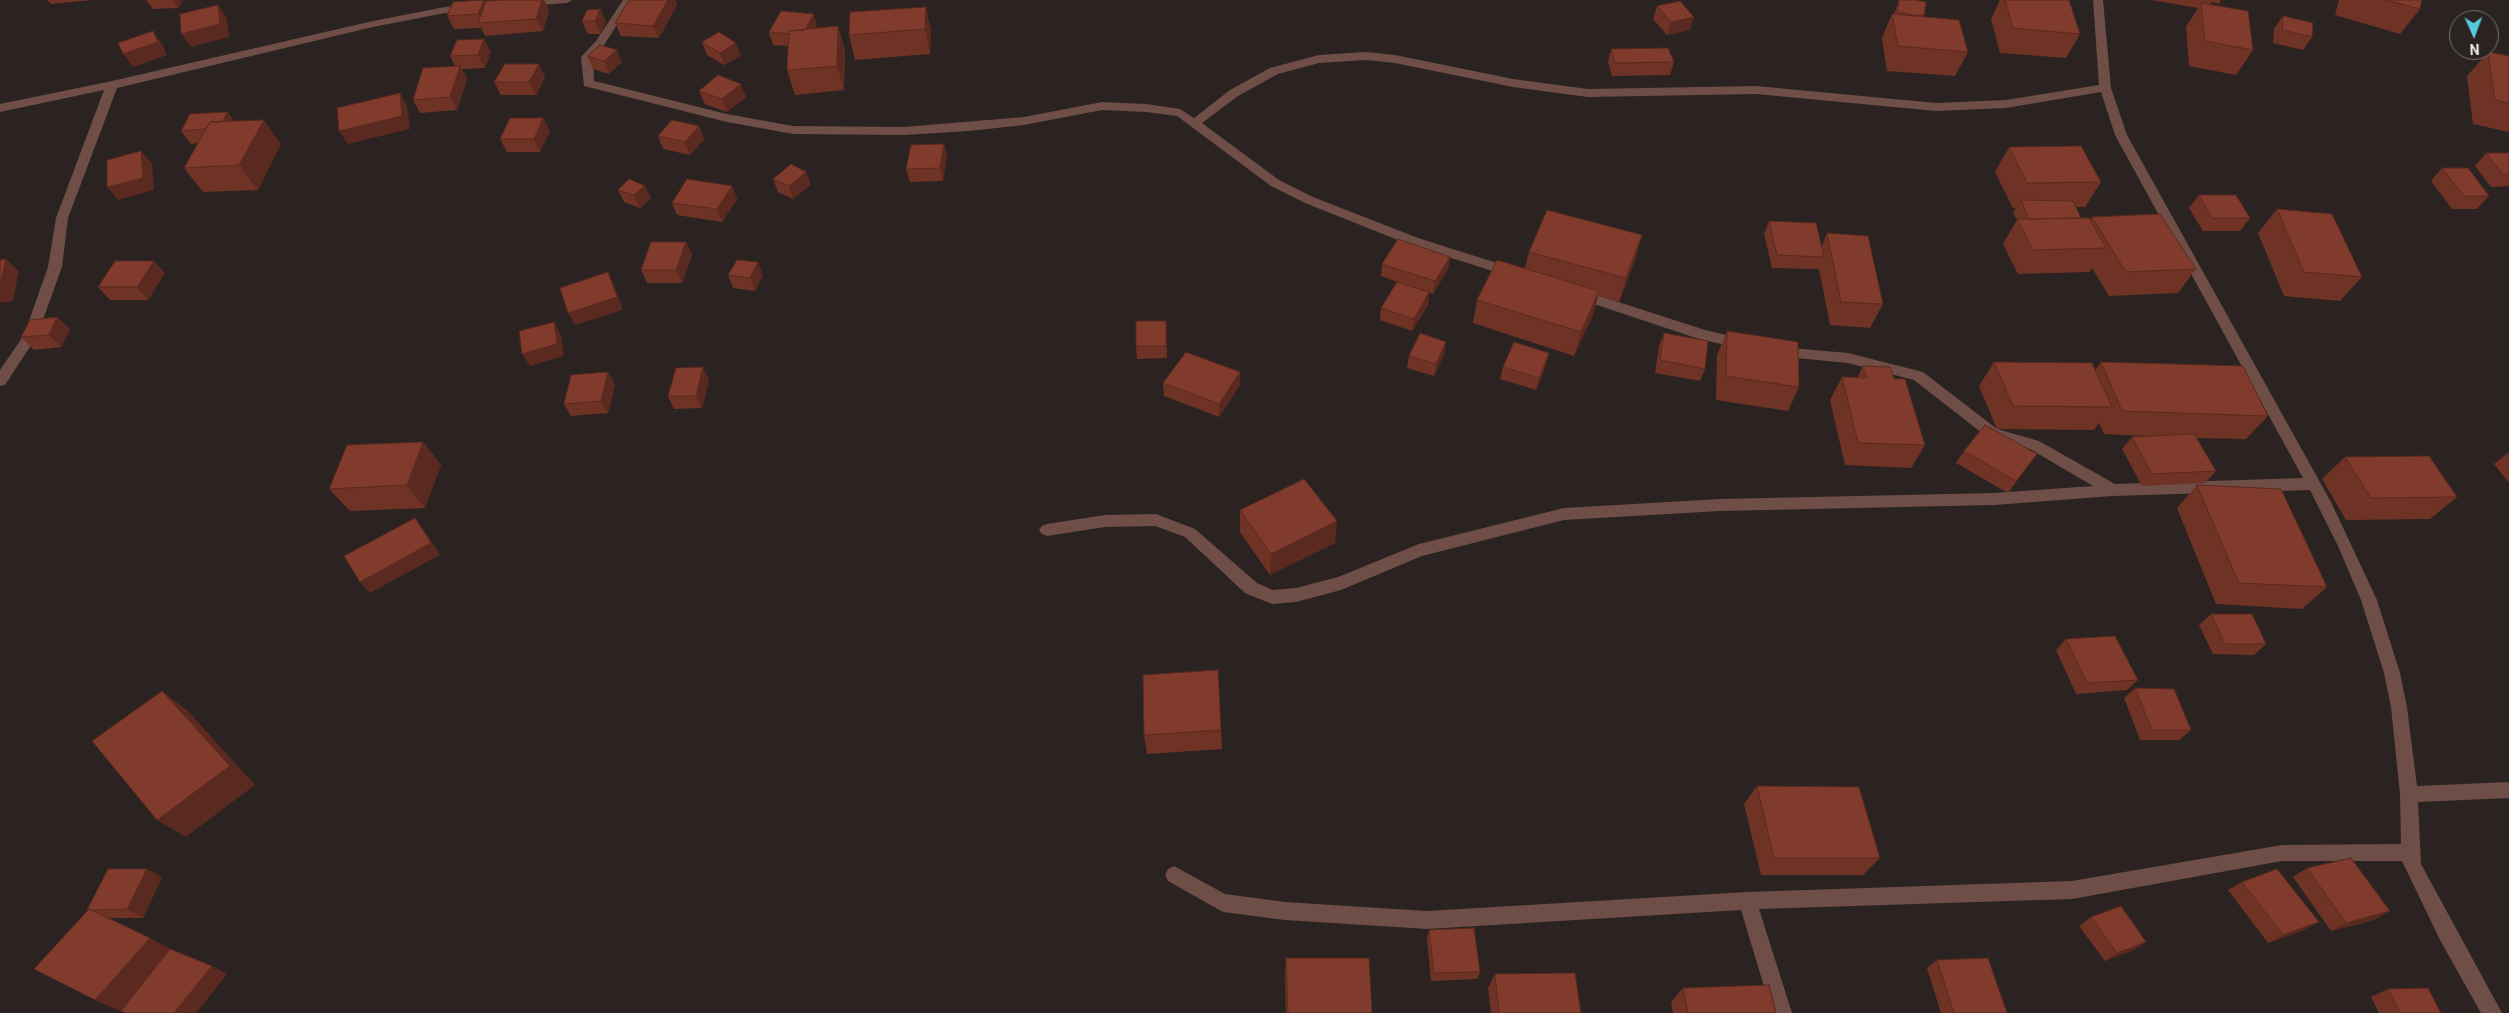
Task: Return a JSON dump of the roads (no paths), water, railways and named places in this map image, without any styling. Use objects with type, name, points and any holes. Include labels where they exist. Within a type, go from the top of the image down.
[{"type":"street","points":[[518,4],[567,0]]},
{"type":"street","points":[[628,0],[600,43],[587,57],[588,83],[727,118],[794,130],[904,131],[1024,122],[1102,106],[1146,108],[1180,113],[1274,183],[1309,200],[1413,241],[1526,277]]},
{"type":"street","points":[[2098,0],[2105,88],[2121,134],[2314,484],[2346,546],[2382,640],[2398,707],[2408,794],[2410,852],[2416,877],[2492,1013]]},
{"type":"street","points":[[0,108],[112,85],[374,24],[445,10],[481,7]]},
{"type":"street","points":[[1195,123],[1234,93],[1274,71],[1319,59],[1347,57],[1380,57],[1513,83],[1588,93],[1756,90],[1854,101],[1952,107],[2006,104],[2105,88]]},
{"type":"street","points":[[0,382],[30,336],[55,267],[62,218],[112,85]]},
{"type":"street","points":[[1563,290],[1704,335],[1763,349],[1848,358],[1918,376],[1992,433],[2034,445],[2113,490]]},
{"type":"street","points":[[1047,530],[1105,521],[1156,520],[1190,533],[1251,588],[1272,597],[1296,595],[1341,583],[1419,550],[1564,514],[1720,505],[1994,499],[2113,490],[2314,484]]},
{"type":"street","points":[[2408,794],[2509,790]]},
{"type":"street","points":[[1174,875],[1223,903],[1285,911],[1427,920],[1747,901],[2072,890],[2282,853],[2410,852]]},
{"type":"street","points":[[1747,901],[1782,1013]]}]
